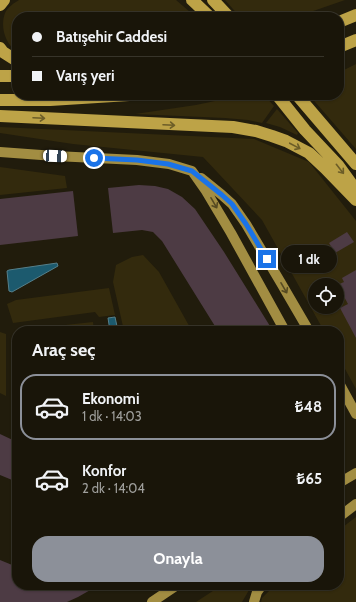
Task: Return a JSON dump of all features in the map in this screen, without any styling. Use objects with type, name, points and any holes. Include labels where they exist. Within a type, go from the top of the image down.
[{"type":"highway","points":[[0,5],[4,0]]},
{"type":"highway","points":[[192,0],[205,12]]},
{"type":"highway","points":[[213,0],[224,12]]},
{"type":"highway","points":[[344,20],[356,15]]},
{"type":"highway","points":[[344,45],[356,40]]},
{"type":"highway","points":[[0,48],[3,52],[12,58]]},
{"type":"highway","points":[[0,76],[12,76]]},
{"type":"highway","points":[[0,100],[50,100]]},
{"type":"highway","points":[[281,100],[305,130],[338,166],[356,190]]},
{"type":"highway","points":[[301,100],[356,164]]},
{"type":"highway","points":[[0,116],[233,128],[256,131],[286,141],[309,153],[356,200]]},
{"type":"main road","points":[[0,152],[137,160],[168,164],[192,171],[232,204],[282,283],[306,326]]},
{"type":"main road","points":[[192,171],[231,232],[282,326]]},
{"type":"main road","points":[[344,392],[356,414]]},
{"type":"main road","points":[[344,480],[356,473]]},
{"type":"main road","points":[[344,513],[356,504]]},
{"type":"main road","points":[[152,602],[170,590]]},
{"type":"main road","points":[[254,602],[258,590]]},
{"type":"shaded area","points":[[19,0],[176,0],[190,12],[12,12],[12,47],[9,44],[3,29],[5,13],[11,5]]},
{"type":"shaded area","points":[[225,0],[345,0],[310,12],[236,12]]},
{"type":"shaded area","points":[[356,64],[356,149],[313,100],[344,100],[344,70]]},
{"type":"shaded area","points":[[220,100],[269,100],[274,106],[262,123],[225,118],[135,114]]},
{"type":"shaded area","points":[[277,109],[298,133],[297,135],[280,127],[266,123]]},
{"type":"shaded area","points":[[0,127],[254,139],[309,162],[356,221],[356,389],[344,367],[344,326],[321,326],[315,314],[344,314],[344,278],[308,278],[308,302],[262,220],[203,157],[73,144],[0,133]]},
{"type":"shaded area","points":[[0,167],[65,176],[67,188],[0,195]]},
{"type":"shaded area","points":[[143,255],[159,272],[189,326],[123,326],[113,282],[116,265],[132,257]]},
{"type":"shaded area","points":[[109,288],[115,315],[99,317],[95,312],[13,323],[7,304],[16,300]]},
{"type":"shaded area","points":[[93,322],[93,326],[56,326]]},
{"type":"shaded area","points":[[0,332],[6,334],[6,396],[0,393]]},
{"type":"shaded area","points":[[356,517],[356,602],[261,602],[262,598],[270,590],[344,590],[344,526]]},
{"type":"shaded area","points":[[214,590],[249,590],[242,602],[196,602]]},
{"type":"water","points":[[315,255],[321,258],[324,264],[321,270],[315,273],[309,270],[306,264],[309,258]]},
{"type":"water","points":[[57,263],[58,266],[12,292],[9,291],[7,271]]},
{"type":"water","points":[[115,317],[117,326],[109,326],[108,318]]},
{"type":"building","points":[[139,185],[155,186],[168,189],[182,197],[195,209],[224,252],[270,326],[215,326],[162,241],[153,232],[142,230],[113,233],[108,188]]},
{"type":"building","points":[[73,191],[78,236],[0,245],[0,199]]},
{"type":"building","points":[[347,232],[354,242],[335,253],[329,243]]},
{"type":"building","points":[[356,270],[356,338],[343,314],[344,306],[348,304],[344,297],[344,278],[342,278]]},
{"type":"building","points":[[0,434],[12,440],[12,480],[0,475]]},
{"type":"building","points":[[0,560],[12,565],[12,590],[90,590],[67,602],[0,602]]},
{"type":"route","points":[[94,158],[137,160],[168,164],[192,171],[232,204],[267,259]]}]
